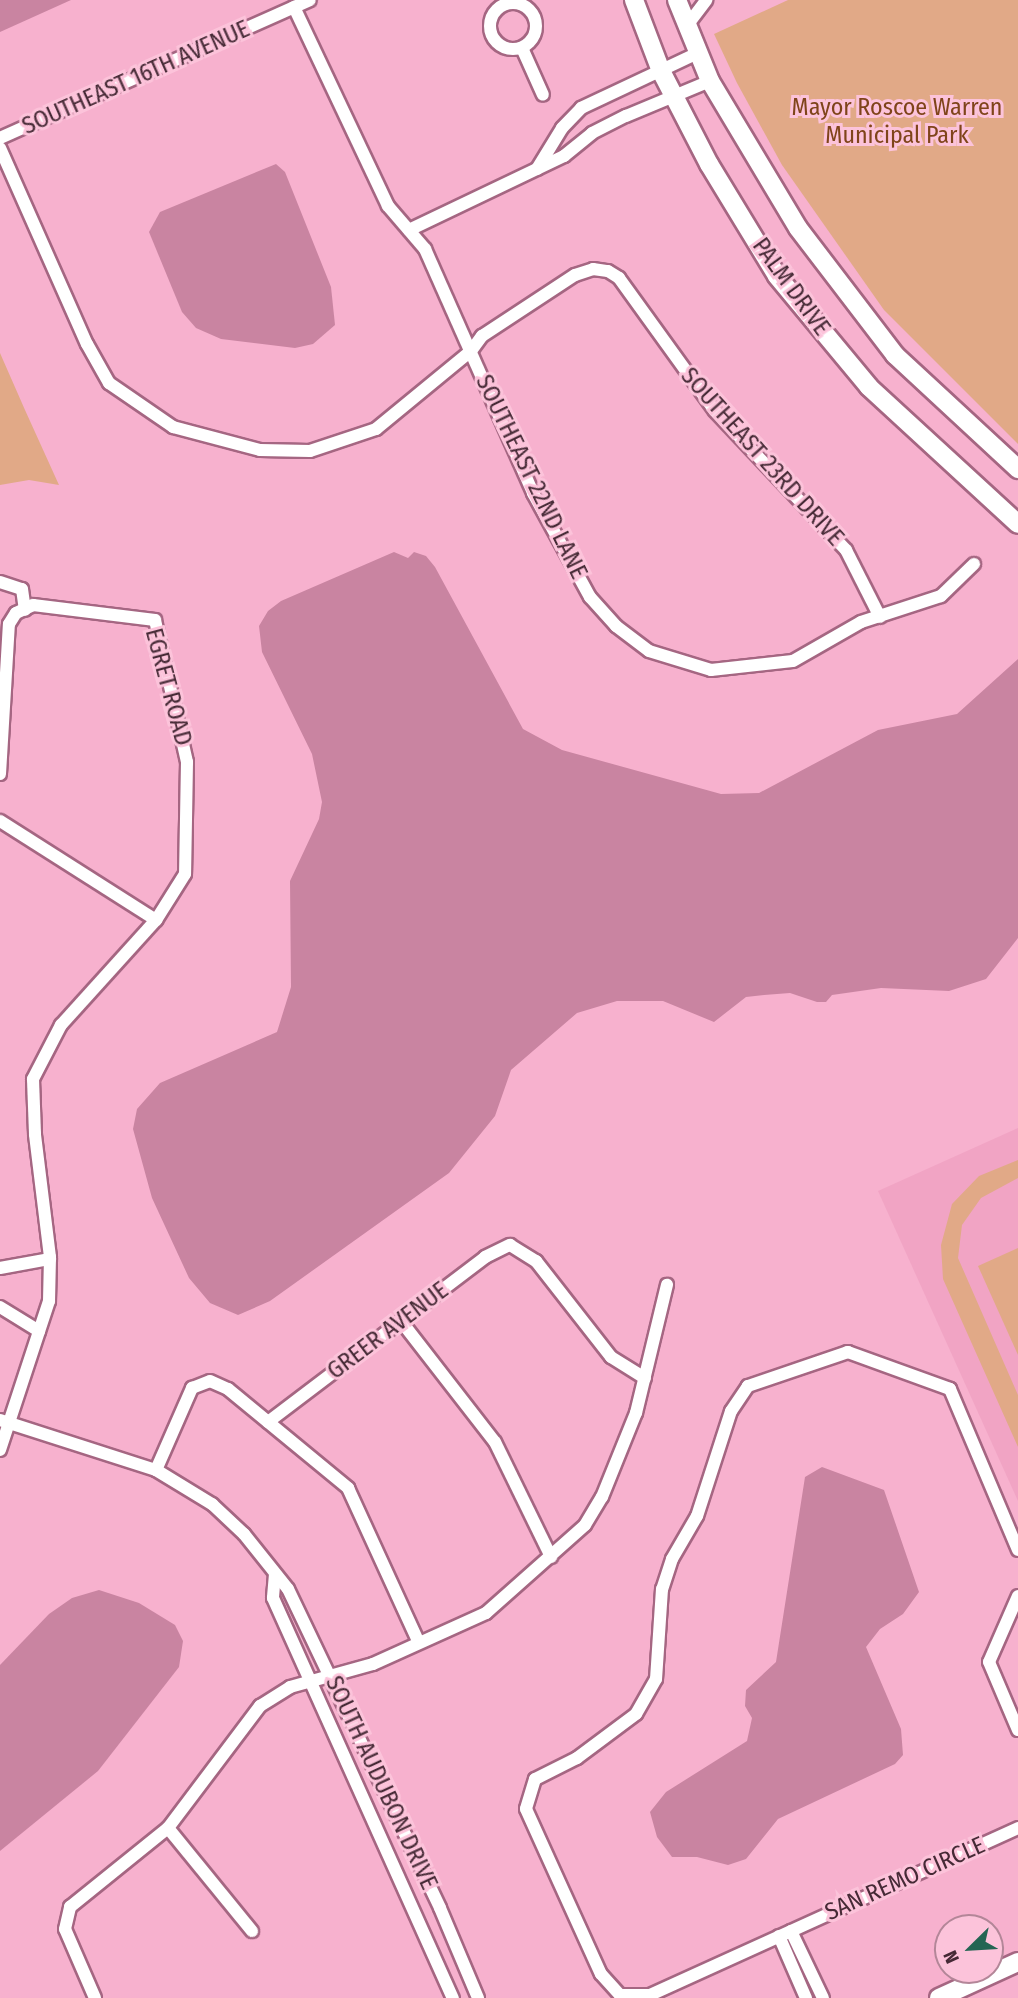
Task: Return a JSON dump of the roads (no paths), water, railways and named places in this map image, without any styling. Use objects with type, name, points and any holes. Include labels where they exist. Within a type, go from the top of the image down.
[{"type":"main road","name":"PALM DRIVE","points":[[634,0],[661,71],[709,164],[777,276],[869,387],[1018,524]]},
{"type":"main road","name":"PALM DRIVE","points":[[677,0],[696,54],[798,229],[895,355],[1018,469]]},
{"type":"main road","points":[[939,1998],[1018,1962]]},
{"type":"street","name":"SOUTHEAST 16TH AVENUE","points":[[0,138],[310,0]]},
{"type":"street","points":[[687,27],[706,0]]},
{"type":"street","points":[[513,3],[533,14],[534,37],[522,48],[508,49],[495,41],[490,21],[495,4],[513,3]]},
{"type":"street","name":"SOUTHEAST 22ND LANE","points":[[295,7],[388,206],[425,249],[533,493],[590,597],[616,626],[649,650],[711,670],[744,669],[793,661],[861,622],[941,596],[974,564]]},
{"type":"street","points":[[522,48],[543,95]]},
{"type":"street","points":[[537,170],[562,128],[581,108],[696,54]]},
{"type":"street","points":[[409,230],[564,156],[592,133],[710,80]]},
{"type":"street","points":[[0,148],[87,344],[109,383],[135,406],[173,427],[260,450],[310,451],[376,429],[471,351]]},
{"type":"street","name":"SOUTHEAST 23RD DRIVE","points":[[471,351],[482,336],[575,275],[593,270],[608,271],[619,278],[715,411],[846,550],[880,617]]},
{"type":"street","points":[[0,582],[22,589],[25,610],[5,624],[0,774]]},
{"type":"street","name":"EGRET ROAD","points":[[0,1450],[5,1421],[49,1301],[50,1259],[34,1134],[33,1079],[61,1025],[156,920],[185,874],[187,762],[155,620],[33,605],[25,610]]},
{"type":"street","points":[[0,821],[156,920]]},
{"type":"street","name":"GREER AVENUE","points":[[268,1422],[485,1257],[510,1245],[536,1261],[611,1357],[645,1378]]},
{"type":"street","points":[[0,1268],[50,1259]]},
{"type":"street","points":[[95,1998],[68,1938],[66,1916],[92,1887],[168,1828],[260,1706],[281,1692],[331,1677],[419,1643],[486,1613],[551,1557],[596,1508],[632,1423],[667,1285]]},
{"type":"street","points":[[0,1307],[39,1331]]},
{"type":"street","points":[[401,1321],[495,1442],[551,1557]]},
{"type":"street","name":"SAN REMO CIRCLE","points":[[1018,1550],[950,1389],[848,1352],[748,1386],[730,1411],[697,1516],[672,1559],[662,1590],[656,1679],[636,1714],[577,1758],[535,1779],[526,1809],[601,1974],[620,1995],[650,1995],[1018,1828]]},
{"type":"street","points":[[156,1470],[186,1395],[200,1382],[228,1389],[348,1488],[419,1643]]},
{"type":"street","name":"SOUTH AUDUBON DRIVE","points":[[5,1421],[156,1470],[212,1504],[288,1589],[478,1998]]},
{"type":"street","name":"SOUTH AUDUBON DRIVE","points":[[275,1574],[273,1598],[314,1681],[453,1998]]},
{"type":"street","points":[[1018,1596],[989,1662],[1018,1730]]},
{"type":"street","points":[[168,1828],[252,1931]]},
{"type":"street","points":[[791,1931],[823,1998]]},
{"type":"street","points":[[779,1936],[806,1998]]},
{"type":"park label","name":"Mayor Roscoe Warren Municipal Park","points":[[897,122]]}]
